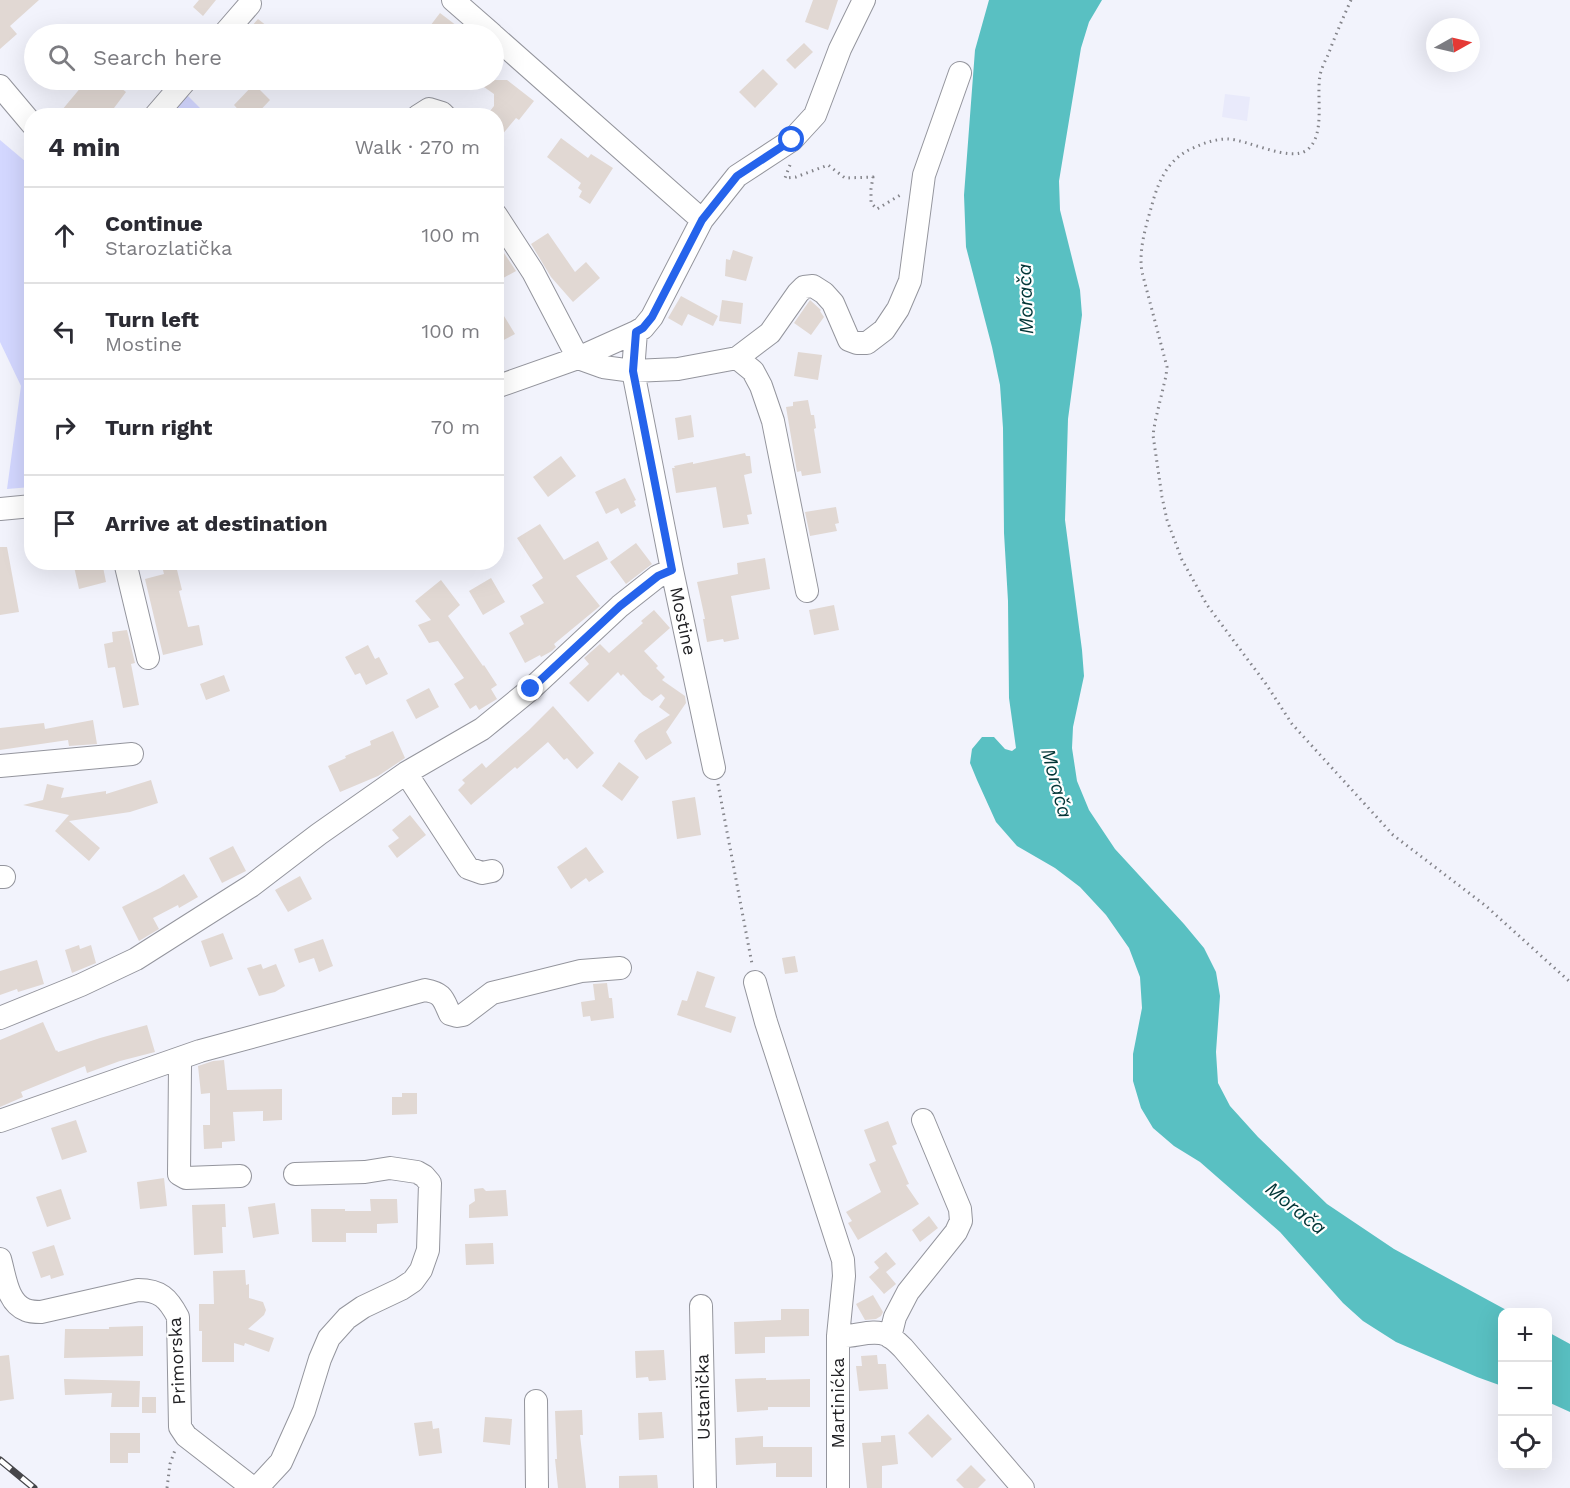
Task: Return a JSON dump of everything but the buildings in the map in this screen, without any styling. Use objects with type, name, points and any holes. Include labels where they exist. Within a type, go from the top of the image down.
[{"type":"street","points":[[453,0],[480,24]]},
{"type":"street","points":[[504,384],[578,358],[643,328],[652,317],[702,220],[737,176],[792,140],[815,115],[840,49],[864,0]]},
{"type":"street","points":[[233,24],[250,4]]},
{"type":"street","points":[[504,45],[702,220]]},
{"type":"street","points":[[504,227],[533,272],[578,358],[603,367],[633,371],[678,369],[737,358],[770,333],[804,287],[813,286],[833,303],[849,340],[867,343],[884,330],[898,309],[910,281],[924,175],[960,73]]},
{"type":"street","points":[[0,86],[24,114]]},
{"type":"street","points":[[162,108],[177,90]]},
{"type":"street","name":"Mostine","points":[[636,332],[633,371],[714,768]]},
{"type":"street","points":[[737,358],[753,371],[761,386],[773,421],[807,591]]},
{"type":"street","points":[[0,509],[24,507]]},
{"type":"street","points":[[127,570],[148,658]]},
{"type":"street","points":[[0,1018],[81,985],[136,959],[251,886],[319,834],[406,773],[482,729],[531,689],[620,606],[658,576],[672,570]]},
{"type":"street","points":[[0,766],[132,754]]},
{"type":"street","points":[[406,773],[468,868],[482,873],[492,871]]},
{"type":"street","points":[[0,1121],[200,1051],[425,990],[436,991],[442,996],[450,1014],[457,1016],[463,1015],[492,993],[581,971],[620,968]]},
{"type":"street","points":[[755,982],[843,1260],[844,1276],[838,1336]]},
{"type":"street","points":[[178,1059],[180,1066],[179,1174],[186,1179],[240,1176]]},
{"type":"street","points":[[923,1120],[960,1209],[961,1221],[956,1232],[908,1292],[895,1317],[890,1337],[910,1355],[1014,1485]]},
{"type":"street","points":[[182,1432],[255,1488],[282,1462],[304,1411],[329,1338],[347,1318],[363,1307],[401,1289],[413,1281],[422,1270],[428,1250],[430,1183],[424,1176],[417,1172],[390,1168],[365,1172],[295,1174]]},
{"type":"street","name":"Primorska","points":[[0,1259],[10,1294],[17,1304],[27,1310],[41,1312],[138,1290],[152,1290],[164,1297],[178,1317],[180,1427],[182,1432]]},
{"type":"street","name":"Ustanička","points":[[701,1306],[705,1488]]},
{"type":"street","name":"Martinićka","points":[[838,1488],[838,1336],[874,1333],[890,1337]]},
{"type":"street","points":[[536,1401],[537,1488]]},
{"type":"path","points":[[1351,0],[1320,75],[1318,126],[1314,143],[1305,152],[1297,154],[1284,152],[1230,139],[1213,140],[1181,153],[1166,169],[1156,190],[1140,261],[1167,367],[1153,435],[1167,520],[1182,560],[1207,605],[1266,684],[1292,724],[1393,835],[1486,906],[1570,982]]},
{"type":"path","points":[[792,158],[785,178],[796,177],[828,165],[845,178],[873,177],[871,203],[877,209],[923,182]]},
{"type":"path","points":[[714,768],[755,982]]},
{"type":"path","points":[[167,1488],[170,1464],[182,1432]]},
{"type":"shaded area","points":[[162,90],[182,90],[200,108],[147,108]]},
{"type":"shaded area","points":[[1225,94],[1250,97],[1247,121],[1222,117]]},
{"type":"shaded area","points":[[0,140],[24,160],[24,488],[7,489],[21,386],[0,342]]},
{"type":"water","name":"Morača","points":[[989,0],[1102,0],[1089,22],[1081,48],[1059,181],[1060,210],[1080,290],[1082,315],[1068,419],[1065,520],[1084,676],[1073,727],[1072,748],[1077,781],[1089,810],[1115,849],[1204,948],[1216,972],[1220,996],[1216,1052],[1218,1083],[1230,1106],[1258,1137],[1327,1204],[1394,1249],[1503,1308],[1498,1308],[1498,1385],[1396,1342],[1363,1321],[1343,1303],[1280,1232],[1200,1162],[1174,1146],[1153,1128],[1141,1108],[1133,1081],[1133,1054],[1142,1008],[1140,977],[1129,948],[1106,915],[1080,887],[1055,868],[1017,846],[996,822],[970,763],[972,749],[982,737],[994,737],[1005,749],[1012,751],[1016,748],[1009,698],[1000,385],[966,247],[964,195],[975,50]]},
{"type":"water","points":[[1552,1334],[1570,1344],[1570,1412],[1552,1404]]},
{"type":"railway","points":[[0,1460],[34,1488]]},
{"type":"route","points":[[531,689],[620,606],[658,576],[672,570],[633,371],[636,332],[643,328],[652,317],[702,220],[737,176],[792,140]]}]
